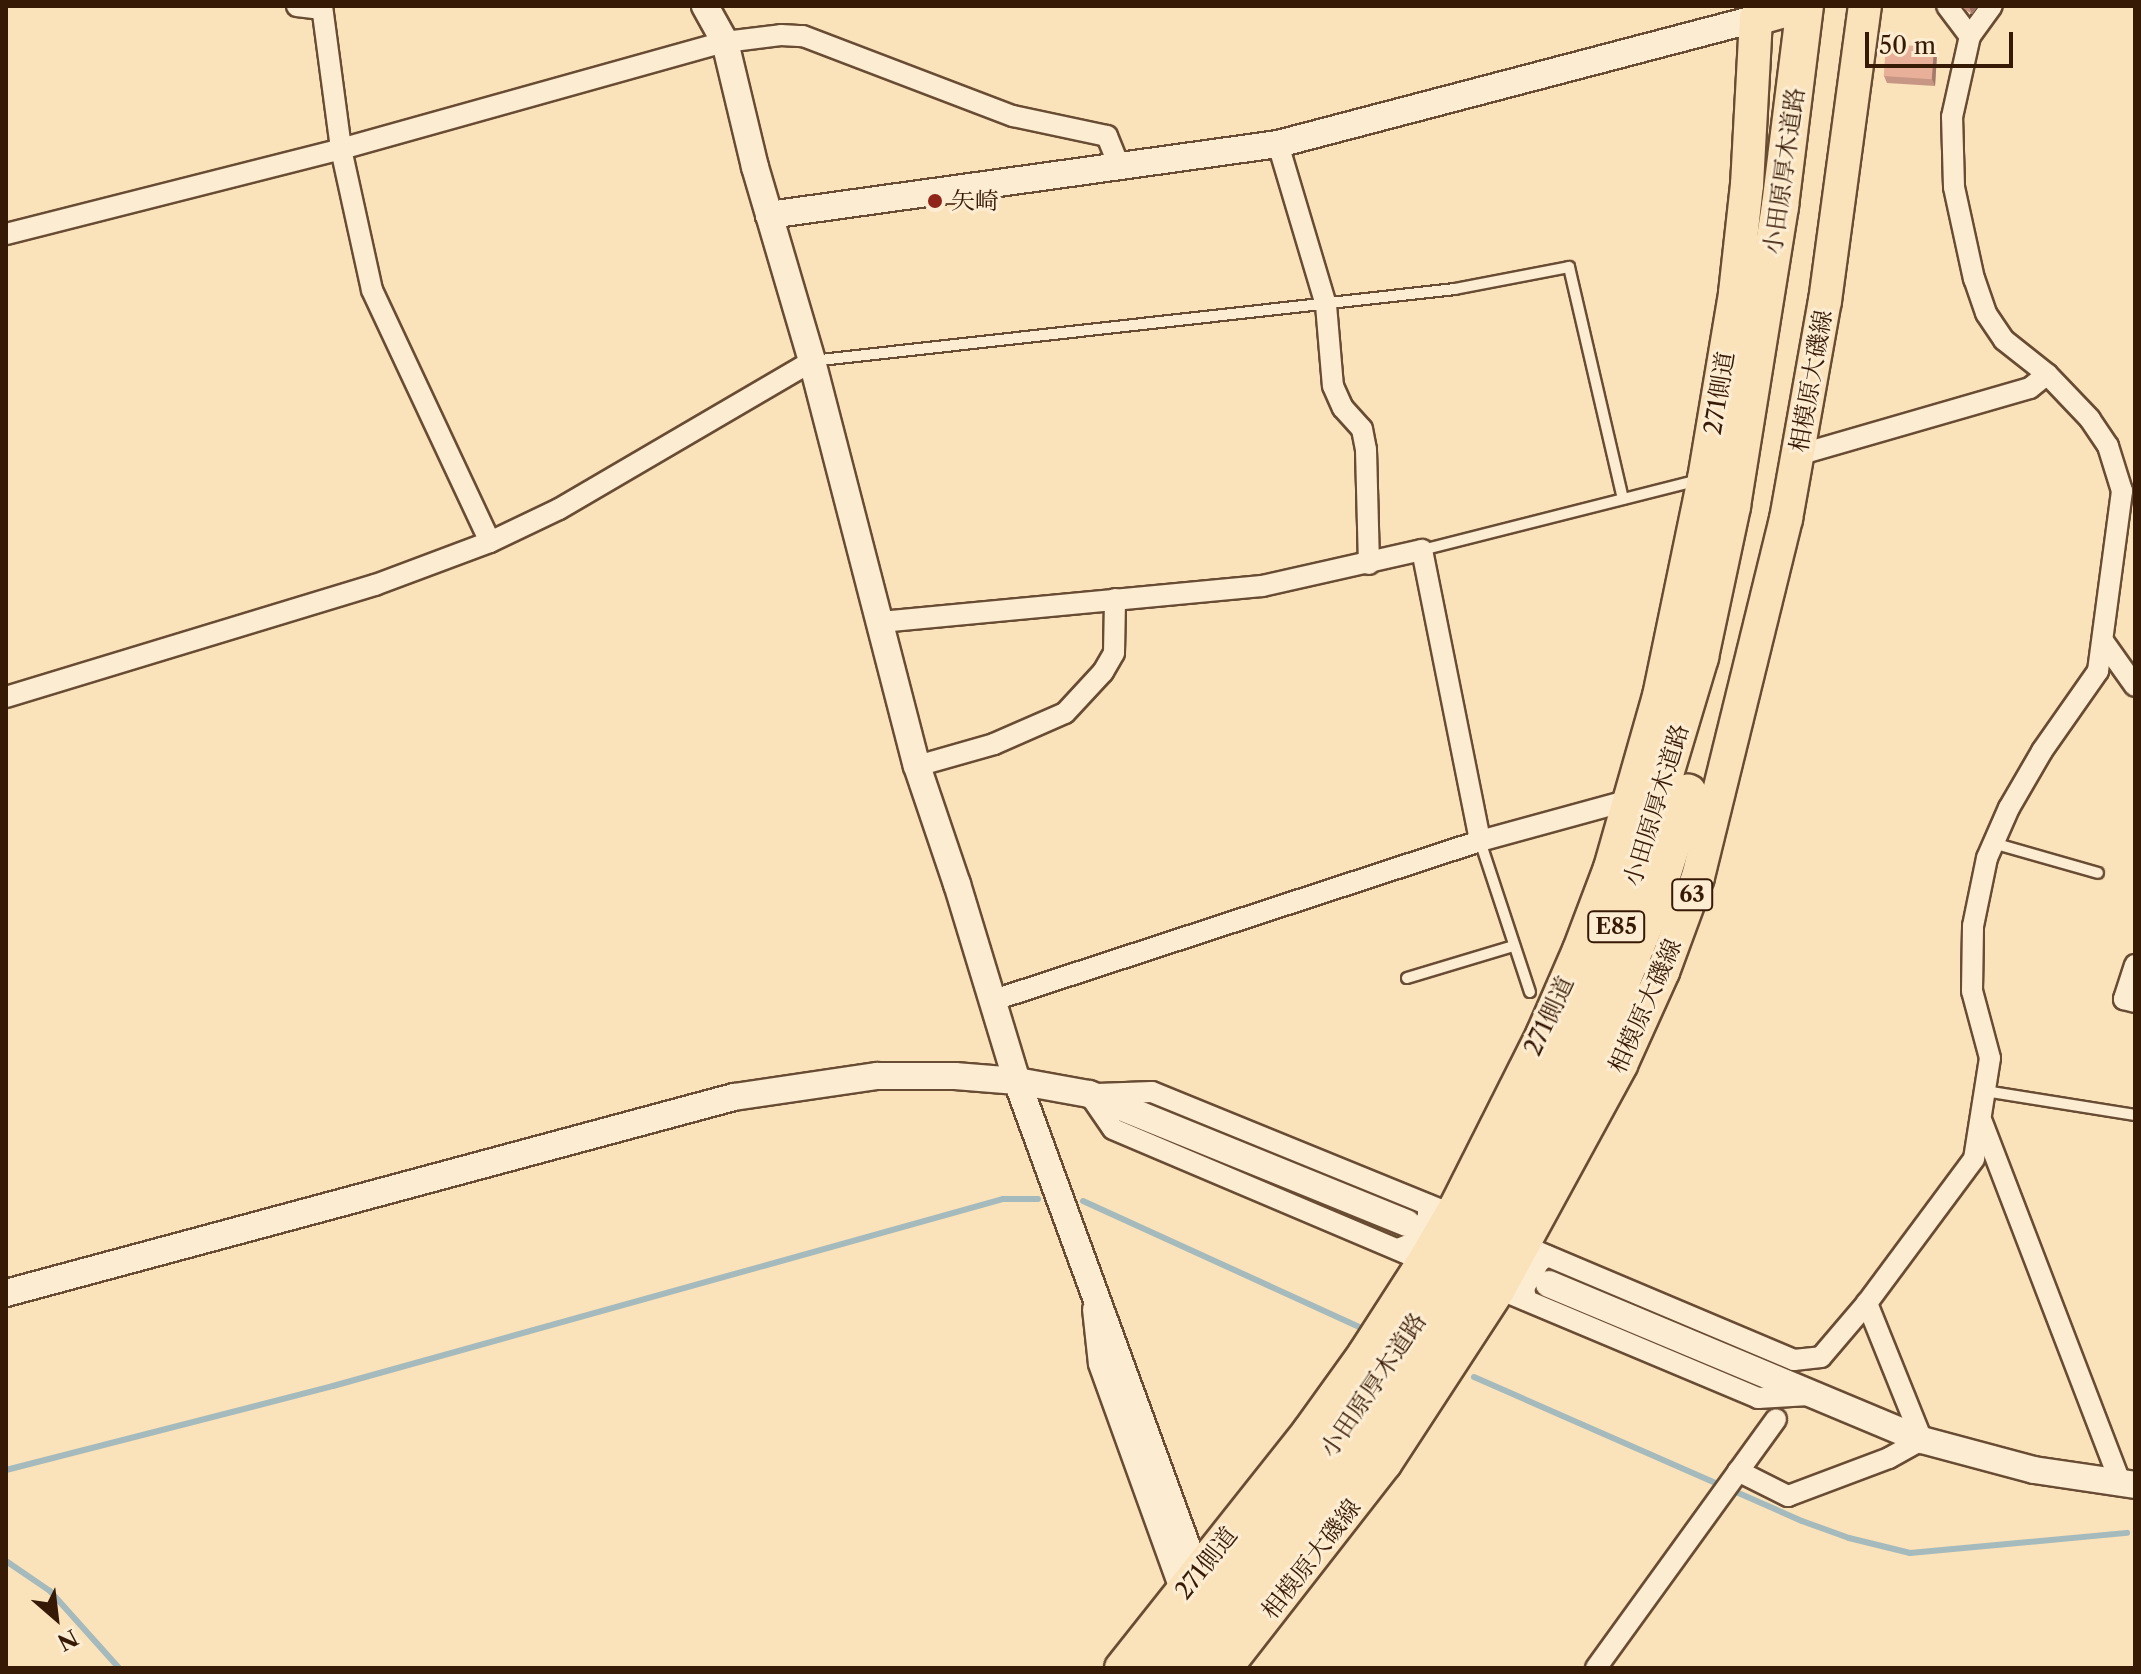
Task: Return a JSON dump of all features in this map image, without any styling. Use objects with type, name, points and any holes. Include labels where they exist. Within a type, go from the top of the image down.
[{"type":"highway","name":"小田原厚木道路","points":[[1155,1668],[1222,1591],[1333,1447],[1409,1336],[1483,1212],[1553,1073],[1626,904],[1700,657],[1732,506],[1809,71],[1828,6]]},
{"type":"highway","name":"小田原厚木道路","points":[[1191,1668],[1245,1606],[1356,1459],[1434,1346],[1504,1227],[1593,1052],[1652,907],[1687,796],[1723,662],[1756,506],[1809,71],[1783,10]]},
{"type":"main road","name":"相模原大磯線","points":[[1226,1668],[1513,1295],[1663,972],[1698,877],[1786,519],[1825,301],[1865,6]]},
{"type":"main road","name":"271側道","points":[[1121,1668],[1317,1419],[1542,1035],[1579,950],[1610,868],[1659,696],[1704,479],[1735,293],[1747,185],[1783,10]]},
{"type":"street","points":[[297,6],[322,7],[341,149],[372,290],[490,542]]},
{"type":"street","points":[[705,6],[725,42],[917,766],[957,884],[1017,1081],[1190,1555]]},
{"type":"street","points":[[1947,6],[1970,36]]},
{"type":"street","points":[[1536,1251],[1794,1360],[1821,1357],[1867,1303],[1974,1159],[1990,1058],[1972,991],[1973,926],[1987,858],[2042,751],[2098,671],[2129,492],[2108,446],[2090,419],[2047,374],[2004,340],[1986,313],[1974,279],[1954,187],[1952,117],[1970,36],[1992,6]]},
{"type":"street","points":[[769,215],[1278,144],[1783,10]]},
{"type":"street","points":[[6,234],[341,149],[725,42],[781,35],[803,36],[1013,116],[1107,136],[1119,165]]},
{"type":"street","points":[[1278,144],[1326,305],[1333,386],[1343,408],[1362,429],[1366,450],[1369,564]]},
{"type":"street","points":[[6,697],[375,585],[490,542],[559,509],[812,361]]},
{"type":"street","points":[[1798,455],[2030,388],[2047,374]]},
{"type":"street","points":[[880,622],[1262,586],[1422,550],[1480,841]]},
{"type":"street","points":[[917,766],[994,744],[1065,713],[1103,672],[1114,653],[1115,599]]},
{"type":"street","points":[[2103,641],[2135,686]]},
{"type":"street","points":[[991,1001],[1480,841],[1630,800]]},
{"type":"street","points":[[2135,965],[2124,999],[2135,1002]]},
{"type":"street","points":[[6,1293],[734,1097],[877,1076],[955,1076],[1017,1081],[1089,1094],[1407,1223]]},
{"type":"street","points":[[1089,1094],[1152,1092],[1440,1210]]},
{"type":"street","points":[[1089,1094],[1113,1129],[1411,1255]]},
{"type":"street","points":[[1981,1119],[2128,1484]]},
{"type":"street","points":[[1089,1280],[1099,1364],[1182,1594]]},
{"type":"street","points":[[1549,1284],[1922,1440],[2034,1470],[2128,1484]]},
{"type":"street","points":[[1513,1295],[1758,1398],[1814,1394]]},
{"type":"street","points":[[1867,1303],[1922,1440]]},
{"type":"street","points":[[1596,1668],[1776,1419]]},
{"type":"street","points":[[1735,1476],[1788,1496],[1889,1458],[1922,1440]]},
{"type":"lane","points":[[812,361],[1455,289],[1569,267],[1623,499]]},
{"type":"lane","points":[[1422,550],[1704,479]]},
{"type":"lane","points":[[1480,841],[1530,992]]},
{"type":"lane","points":[[1993,843],[2098,873]]},
{"type":"lane","points":[[1407,978],[1514,946]]},
{"type":"lane","points":[[1985,1091],[2135,1115]]},
{"type":"building","points":[[1886,44],[1934,47],[1932,79],[1884,76]]},
{"type":"waterway","points":[[6,1470],[333,1386],[1003,1199],[1038,1199]]},
{"type":"waterway","points":[[1083,1201],[1359,1327]]},
{"type":"waterway","points":[[1474,1377],[1802,1521],[1849,1538],[1910,1553],[2127,1533]]},
{"type":"waterway","points":[[6,1561],[50,1591],[119,1668]]},
{"type":"place","name":"矢崎","points":[[935,201]]}]
